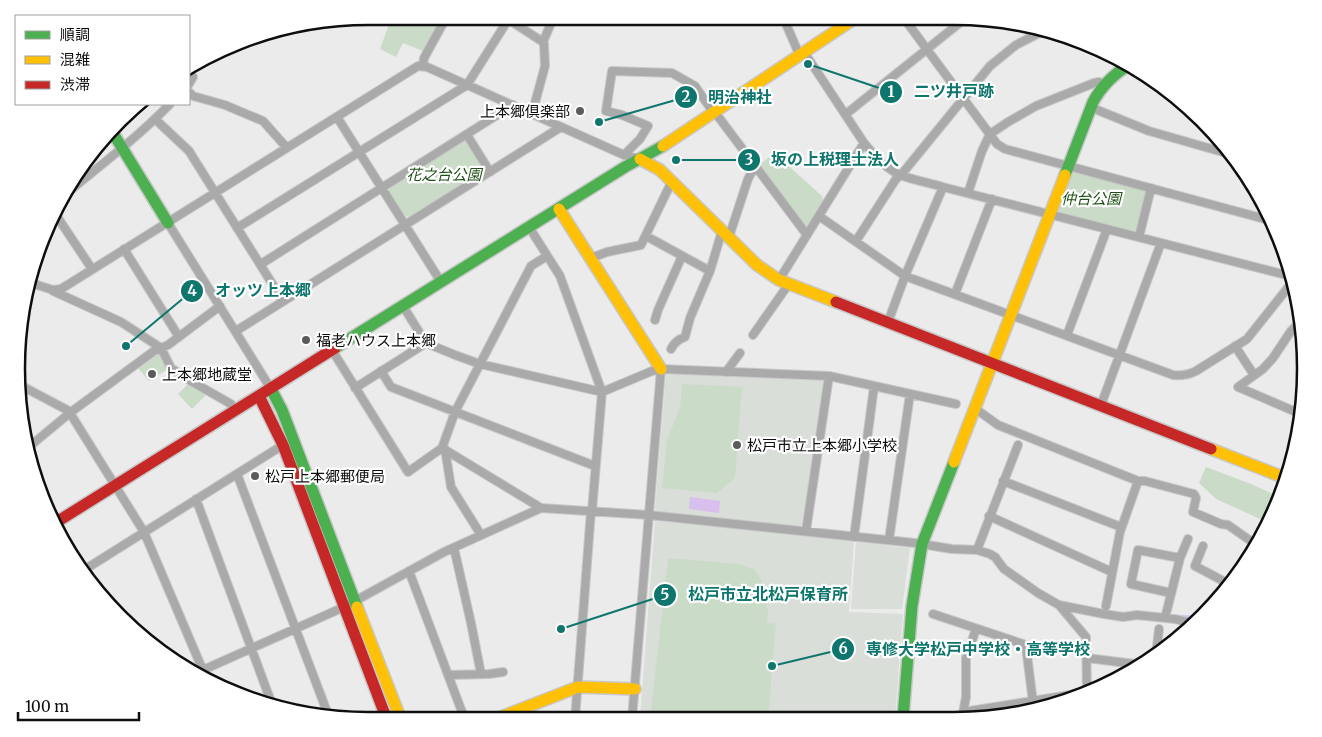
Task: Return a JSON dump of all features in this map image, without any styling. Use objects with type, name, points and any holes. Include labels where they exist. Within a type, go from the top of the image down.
[{"type":"street","points":[[423,66],[424,58],[443,25]]},
{"type":"street","points":[[237,228],[467,85],[502,25]]},
{"type":"street","points":[[517,25],[543,42]]},
{"type":"street","points":[[532,114],[545,66],[543,42],[550,25]]},
{"type":"street","points":[[787,25],[801,53],[846,114],[864,143],[884,164],[901,175],[1284,275]]},
{"type":"street","points":[[60,520],[625,167],[656,150],[845,25]]},
{"type":"street","points":[[909,25],[997,144],[1005,149],[1261,215]]},
{"type":"street","points":[[846,114],[957,25]]},
{"type":"street","points":[[856,241],[896,179],[990,66],[1004,53],[1035,35]]},
{"type":"street","points":[[53,290],[61,289],[418,66],[423,66],[624,155],[640,159],[660,170],[757,265],[784,282],[993,362],[1280,476]]},
{"type":"street","points":[[903,712],[912,606],[922,544],[1090,107],[1104,84],[1122,70]]},
{"type":"street","points":[[624,155],[640,140],[648,126],[622,115],[606,111],[612,71],[672,73],[695,86],[807,235]]},
{"type":"street","points":[[968,193],[982,151],[990,134],[1036,106],[1094,83],[1104,84]]},
{"type":"street","points":[[190,93],[193,96],[225,105],[263,121],[287,148]]},
{"type":"street","points":[[80,182],[122,149],[169,105]]},
{"type":"street","points":[[261,264],[513,106]]},
{"type":"street","points":[[1090,107],[1149,130],[1218,150]]},
{"type":"street","points":[[337,117],[441,282]]},
{"type":"street","points":[[155,119],[189,151],[283,301]]},
{"type":"street","points":[[236,331],[561,127]]},
{"type":"street","points":[[467,135],[490,172]]},
{"type":"street","points":[[115,137],[271,388],[282,410],[398,712]]},
{"type":"street","points":[[753,335],[784,282],[807,235],[864,143]]},
{"type":"street","points":[[671,349],[680,338],[685,337],[690,318],[755,166]]},
{"type":"street","points":[[591,258],[607,252],[641,245],[672,181]]},
{"type":"street","points":[[888,322],[943,187]]},
{"type":"street","points":[[1139,237],[1152,188]]},
{"type":"street","points":[[955,294],[992,199]]},
{"type":"street","points":[[559,209],[661,369],[632,712]]},
{"type":"street","points":[[819,216],[906,276],[1173,375],[1182,376],[1196,371],[1246,338],[1287,287]]},
{"type":"street","points":[[59,219],[92,269]]},
{"type":"street","points":[[529,227],[560,276],[602,392],[576,712]]},
{"type":"street","points":[[1067,335],[1107,229]]},
{"type":"street","points":[[646,236],[710,271]]},
{"type":"street","points":[[1101,405],[1162,243]]},
{"type":"street","points":[[124,249],[179,337]]},
{"type":"street","points":[[481,534],[451,486],[444,449],[455,412],[531,266],[547,256]]},
{"type":"street","points":[[655,320],[682,256]]},
{"type":"street","points":[[36,285],[53,290],[121,322],[162,348],[171,368],[231,404],[235,411]]},
{"type":"street","points":[[34,443],[71,412],[154,352],[168,345],[220,306]]},
{"type":"street","points":[[403,306],[426,343],[480,364],[602,392],[661,369],[829,376],[956,404]]},
{"type":"street","points":[[1294,328],[1274,358],[1238,387],[1294,411]]},
{"type":"street","points":[[355,388],[426,343]]},
{"type":"street","points":[[1235,346],[1254,375]]},
{"type":"street","points":[[332,350],[408,472],[444,449]]},
{"type":"street","points":[[726,372],[740,353]]},
{"type":"street","points":[[381,371],[391,387],[595,466]]},
{"type":"street","points":[[806,531],[829,376]]},
{"type":"street","points":[[854,536],[874,387]]},
{"type":"street","points":[[26,388],[71,412],[144,532],[203,669]]},
{"type":"street","points":[[889,540],[910,394]]},
{"type":"street","points":[[259,396],[283,445],[385,712]]},
{"type":"street","points":[[974,409],[998,425],[1138,481],[1194,494],[1196,498],[1193,512],[1220,524],[1228,525],[1251,541]]},
{"type":"street","points":[[89,567],[294,439]]},
{"type":"street","points":[[977,550],[1018,445]]},
{"type":"street","points":[[444,449],[541,508]]},
{"type":"street","points":[[238,474],[326,709]]},
{"type":"street","points":[[1003,481],[1121,527]]},
{"type":"street","points":[[1106,606],[1121,527],[1138,481]]},
{"type":"street","points":[[196,500],[269,697]]},
{"type":"street","points":[[204,670],[344,607],[481,534],[541,508],[649,515],[854,536],[952,549],[977,550],[995,557],[1004,569],[1059,605],[1113,616],[1137,615],[1185,622]]},
{"type":"street","points":[[990,516],[1112,572]]},
{"type":"street","points":[[1165,618],[1180,558],[1188,539]]},
{"type":"street","points":[[1203,546],[1195,566],[1223,581]]},
{"type":"street","points":[[454,548],[481,674]]},
{"type":"street","points":[[1171,594],[1131,584],[1138,550],[1180,558]]},
{"type":"street","points":[[409,571],[462,712]]},
{"type":"street","points":[[1059,605],[1086,637],[1087,685]]},
{"type":"street","points":[[933,614],[1023,644],[1026,647],[1034,701]]},
{"type":"street","points":[[963,712],[966,658],[976,629]]},
{"type":"street","points":[[1157,645],[1159,629]]},
{"type":"street","points":[[1087,658],[1129,663]]},
{"type":"street","points":[[449,675],[503,672]]},
{"type":"street","points":[[514,712],[578,687],[634,689]]},
{"type":"street","points":[[990,710],[1045,699]]},
{"type":"shaded area","name":"松戸市立上本郷小学校","points":[[666,374],[821,380],[824,382],[803,524],[801,527],[658,512],[655,508]]},
{"type":"shaded area","points":[[690,497],[720,501],[719,513],[689,509]]},
{"type":"shaded area","points":[[655,521],[854,540],[849,612],[903,614],[895,712],[641,712]]},
{"type":"shaded area","points":[[856,542],[910,548],[902,609],[851,609]]},
{"type":"green space","points":[[389,25],[438,25],[423,51],[403,43],[396,57],[380,49]]},
{"type":"green space","name":"花之台公園","points":[[464,140],[468,140],[484,166],[483,171],[409,217],[404,216],[388,191],[390,186]]},
{"type":"green space","points":[[774,153],[822,196],[824,204],[810,227],[805,227],[758,166]]},
{"type":"green space","name":"仲台公園","points":[[1074,170],[1146,189],[1148,192],[1139,229],[1136,232],[1060,213],[1058,207],[1071,173]]},
{"type":"green space","points":[[157,353],[162,355],[168,369],[149,381],[138,368]]},
{"type":"green space","points":[[188,384],[209,392],[192,409],[178,394]]},
{"type":"green space","points":[[682,384],[742,387],[735,478],[717,493],[662,488],[667,440],[680,408]]},
{"type":"green space","points":[[1206,467],[1273,494],[1262,520],[1216,499],[1199,483]]},
{"type":"green space","points":[[668,558],[738,564],[754,569],[762,582],[768,612],[767,623],[776,624],[769,712],[651,712]]},
{"type":"waterway","points":[[1179,616],[1190,617]]},
{"type":"traffic: fast","points":[[1065,175],[1093,102],[1109,80],[1122,70]]},
{"type":"traffic: fast","points":[[115,137],[168,223]]},
{"type":"traffic: fast","points":[[335,348],[625,167],[663,146]]},
{"type":"traffic: fast","points":[[271,389],[282,410],[357,607]]},
{"type":"traffic: fast","points":[[903,712],[912,606],[922,544],[954,462]]},
{"type":"traffic: slow","points":[[663,146],[845,25]]},
{"type":"traffic: slow","points":[[640,159],[660,170],[757,265],[779,280],[836,302]]},
{"type":"traffic: slow","points":[[954,462],[1065,175]]},
{"type":"traffic: slow","points":[[559,209],[661,369]]},
{"type":"traffic: slow","points":[[1211,449],[1280,476]]},
{"type":"traffic: slow","points":[[357,607],[398,712]]},
{"type":"traffic: slow","points":[[514,712],[578,687],[635,689]]},
{"type":"traffic: jam","points":[[836,302],[1211,449]]},
{"type":"traffic: jam","points":[[60,520],[335,348]]},
{"type":"traffic: jam","points":[[259,396],[283,445],[384,712]]},
{"type":"place","name":"二ツ井戸跡","points":[[808,64]]},
{"type":"place","name":"上本郷倶楽部","points":[[580,111]]},
{"type":"place","name":"明治神社","points":[[599,122]]},
{"type":"place","name":"坂の上税理士法人","points":[[676,160]]},
{"type":"place","name":"福老ハウス上本郷","points":[[306,340]]},
{"type":"place","name":"オッツ上本郷","points":[[126,346]]},
{"type":"place","name":"上本郷地蔵堂","points":[[152,374]]},
{"type":"place","name":"松戸市立上本郷小学校","points":[[737,445]]},
{"type":"place","name":"松戸上本郷郵便局","points":[[255,476]]},
{"type":"place","name":"松戸市立北松戸保育所","points":[[561,629]]},
{"type":"place","name":"専修大学松戸中学校・高等学校","points":[[772,666]]}]
